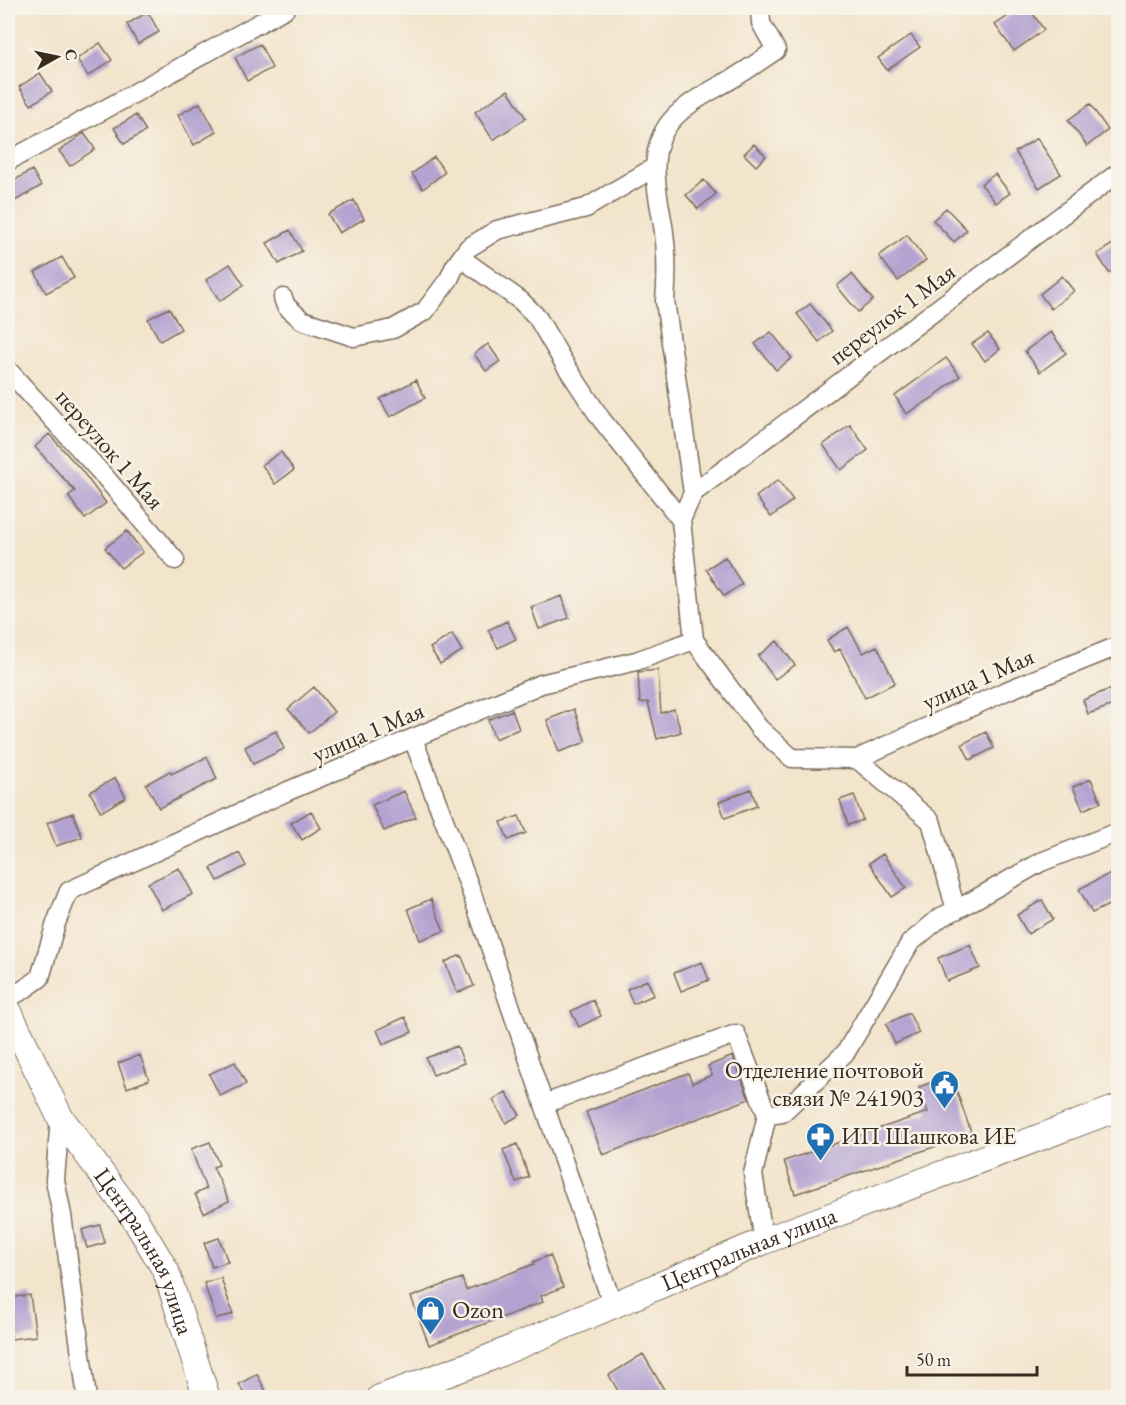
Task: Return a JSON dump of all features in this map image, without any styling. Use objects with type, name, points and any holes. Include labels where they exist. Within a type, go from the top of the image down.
[{"type":"street","points":[[8,161],[286,8]]},
{"type":"street","points":[[760,8],[761,23],[776,50],[730,80],[698,97],[678,113],[663,132],[656,147],[655,167],[666,255],[665,301],[693,493],[681,520],[694,640],[759,728],[792,758],[857,759],[931,821],[956,910]]},
{"type":"street","points":[[284,298],[286,306],[302,320],[354,337],[393,329],[425,311],[468,248],[497,230],[586,208],[655,167]]},
{"type":"street","name":"переулок 1 Мая","points":[[693,493],[1119,173]]},
{"type":"street","points":[[460,258],[521,301],[537,317],[601,419],[681,520]]},
{"type":"street","name":"переулок 1 Мая","points":[[8,370],[106,478],[175,560]]},
{"type":"street","name":"улица 1 Мая","points":[[8,998],[40,978],[56,922],[69,891],[288,791],[542,684],[636,661],[694,640]]},
{"type":"street","name":"улица 1 Мая","points":[[857,759],[1006,691],[1119,646]]},
{"type":"street","points":[[413,739],[470,888],[613,1306]]},
{"type":"street","points":[[767,1115],[782,1113],[846,1052],[910,943],[940,917],[1041,862],[1119,832]]},
{"type":"street","name":"Центральная улица","points":[[8,1010],[60,1118],[135,1218],[166,1271],[207,1398]]},
{"type":"street","points":[[544,1104],[736,1034],[767,1115],[753,1174],[764,1241]]},
{"type":"street","name":"Центральная улица","points":[[380,1398],[489,1358],[764,1241],[1119,1108]]},
{"type":"street","points":[[60,1118],[55,1180],[62,1215],[87,1398]]},
{"type":"building","points":[[1020,8],[1029,8],[1044,30],[1014,51],[995,25]]},
{"type":"building","points":[[148,12],[159,32],[138,44],[127,24]]},
{"type":"building","points":[[911,35],[920,47],[887,70],[878,58]]},
{"type":"building","points":[[100,43],[112,60],[88,76],[77,59]]},
{"type":"building","points":[[260,44],[272,68],[247,81],[235,57]]},
{"type":"building","points":[[40,73],[52,91],[31,105],[19,87]]},
{"type":"building","points":[[508,90],[526,118],[493,140],[475,112]]},
{"type":"building","points":[[200,103],[216,132],[194,145],[178,115]]},
{"type":"building","points":[[1090,104],[1108,130],[1087,146],[1068,120]]},
{"type":"building","points":[[136,115],[146,131],[124,144],[114,128]]},
{"type":"building","points":[[84,133],[95,149],[70,166],[59,151]]},
{"type":"building","points":[[1037,138],[1061,174],[1039,188],[1015,152]]},
{"type":"building","points":[[754,144],[766,156],[756,166],[744,154]]},
{"type":"building","points":[[434,157],[445,172],[423,189],[412,174]]},
{"type":"building","points":[[32,170],[41,186],[8,205],[8,184]]},
{"type":"building","points":[[995,174],[1010,193],[996,203],[981,184]]},
{"type":"building","points":[[704,180],[716,194],[698,209],[686,195]]},
{"type":"building","points":[[354,200],[364,219],[339,233],[328,214]]},
{"type":"building","points":[[946,208],[967,230],[954,242],[933,220]]},
{"type":"building","points":[[290,230],[302,251],[279,264],[267,243]]},
{"type":"building","points":[[907,235],[926,260],[898,281],[879,256]]},
{"type":"building","points":[[1119,240],[1119,267],[1109,273],[1097,254]]},
{"type":"building","points":[[62,257],[74,278],[46,293],[35,272]]},
{"type":"building","points":[[230,264],[244,285],[220,301],[206,280]]},
{"type":"building","points":[[852,274],[873,300],[858,312],[837,286]]},
{"type":"building","points":[[1062,276],[1074,291],[1051,309],[1040,294]]},
{"type":"building","points":[[810,304],[832,331],[819,342],[797,314]]},
{"type":"building","points":[[169,308],[181,329],[160,341],[148,319]]},
{"type":"building","points":[[771,332],[792,358],[776,370],[755,344]]},
{"type":"building","points":[[1051,332],[1066,353],[1040,372],[1025,351]]},
{"type":"building","points":[[988,333],[1000,349],[985,361],[972,344]]},
{"type":"building","points":[[488,344],[500,361],[486,371],[474,354]]},
{"type":"building","points":[[946,358],[960,376],[931,399],[906,414],[895,396]]},
{"type":"building","points":[[416,380],[425,398],[390,417],[380,399]]},
{"type":"building","points":[[850,425],[868,450],[841,470],[823,445]]},
{"type":"building","points":[[49,434],[82,471],[106,503],[85,519],[68,496],[75,491],[35,447]]},
{"type":"building","points":[[281,452],[294,470],[275,484],[262,465]]},
{"type":"building","points":[[778,480],[793,500],[771,517],[756,497]]},
{"type":"building","points":[[127,531],[143,552],[121,568],[105,548]]},
{"type":"building","points":[[725,557],[742,584],[724,596],[706,569]]},
{"type":"building","points":[[562,596],[569,618],[539,629],[531,607]]},
{"type":"building","points":[[507,621],[516,639],[498,648],[488,630]]},
{"type":"building","points":[[848,627],[863,653],[877,646],[895,683],[865,698],[840,649],[834,652],[827,640]]},
{"type":"building","points":[[452,634],[462,651],[440,664],[430,648]]},
{"type":"building","points":[[777,641],[795,665],[775,679],[758,656]]},
{"type":"building","points":[[658,670],[661,713],[674,709],[681,732],[657,739],[648,702],[640,703],[638,672]]},
{"type":"building","points":[[314,687],[334,712],[309,733],[288,709]]},
{"type":"building","points":[[1110,689],[1116,704],[1088,714],[1083,700]]},
{"type":"building","points":[[574,709],[586,742],[559,752],[547,720]]},
{"type":"building","points":[[512,710],[519,729],[495,739],[488,720]]},
{"type":"building","points":[[276,731],[284,749],[253,764],[245,747]]},
{"type":"building","points":[[986,732],[994,748],[970,760],[962,744]]},
{"type":"building","points":[[207,757],[217,779],[159,808],[146,784],[170,771],[171,774]]},
{"type":"building","points":[[115,778],[126,797],[101,812],[90,792]]},
{"type":"building","points":[[1091,779],[1101,802],[1083,810],[1073,787]]},
{"type":"building","points":[[751,789],[757,806],[725,818],[719,802]]},
{"type":"building","points":[[404,791],[416,817],[384,831],[372,805]]},
{"type":"building","points":[[854,795],[863,820],[848,825],[840,800]]},
{"type":"building","points":[[311,811],[321,828],[302,840],[291,823]]},
{"type":"building","points":[[73,813],[82,837],[56,846],[47,823]]},
{"type":"building","points":[[519,816],[526,833],[508,840],[501,822]]},
{"type":"building","points":[[239,853],[246,866],[218,881],[211,868]]},
{"type":"building","points":[[883,854],[906,888],[892,897],[869,863]]},
{"type":"building","points":[[179,868],[193,894],[162,910],[148,883]]},
{"type":"building","points":[[1119,869],[1119,900],[1092,913],[1079,889]]},
{"type":"building","points":[[431,899],[444,931],[420,940],[408,909]]},
{"type":"building","points":[[1042,900],[1053,919],[1028,934],[1017,915]]},
{"type":"building","points":[[970,945],[980,968],[947,981],[938,958]]},
{"type":"building","points":[[461,955],[474,986],[457,993],[445,962]]},
{"type":"building","points":[[702,962],[709,980],[681,991],[674,973]]},
{"type":"building","points":[[647,980],[654,995],[633,1004],[627,989]]},
{"type":"building","points":[[593,1000],[601,1016],[579,1027],[571,1011]]},
{"type":"building","points":[[909,1013],[919,1033],[895,1044],[886,1024]]},
{"type":"building","points":[[405,1017],[412,1032],[383,1044],[377,1030]]},
{"type":"building","points":[[457,1046],[464,1063],[433,1075],[426,1058]]},
{"type":"building","points":[[140,1055],[149,1080],[127,1088],[118,1063]]},
{"type":"building","points":[[733,1056],[749,1099],[603,1155],[586,1112],[688,1073],[692,1083],[712,1075],[708,1066]]},
{"type":"building","points":[[235,1062],[246,1084],[220,1096],[209,1074]]},
{"type":"building","points":[[951,1075],[971,1132],[937,1146],[795,1194],[784,1161],[928,1112],[919,1087]]},
{"type":"building","points":[[506,1092],[520,1115],[506,1123],[493,1100]]},
{"type":"building","points":[[210,1142],[219,1165],[213,1167],[229,1201],[204,1213],[195,1194],[206,1189],[191,1149]]},
{"type":"building","points":[[517,1144],[529,1177],[516,1182],[503,1150]]},
{"type":"building","points":[[100,1225],[105,1243],[87,1248],[82,1230]]},
{"type":"building","points":[[219,1238],[228,1262],[212,1267],[204,1243]]},
{"type":"building","points":[[550,1255],[563,1287],[541,1296],[543,1302],[429,1345],[411,1297],[462,1278],[466,1290],[534,1264],[533,1262]]},
{"type":"building","points":[[221,1278],[233,1314],[216,1319],[204,1283]]},
{"type":"building","points":[[30,1295],[36,1336],[11,1339],[8,1298]]},
{"type":"building","points":[[643,1354],[669,1398],[622,1398],[609,1375]]},
{"type":"building","points":[[257,1374],[267,1393],[259,1398],[246,1398],[239,1384]]},
{"type":"place","name":"Отделение почтовой связи № 241903","points":[[945,1110]]},
{"type":"place","name":"ИП Шашкова ИЕ","points":[[820,1162]]},
{"type":"place","name":"Ozon","points":[[431,1336]]}]
